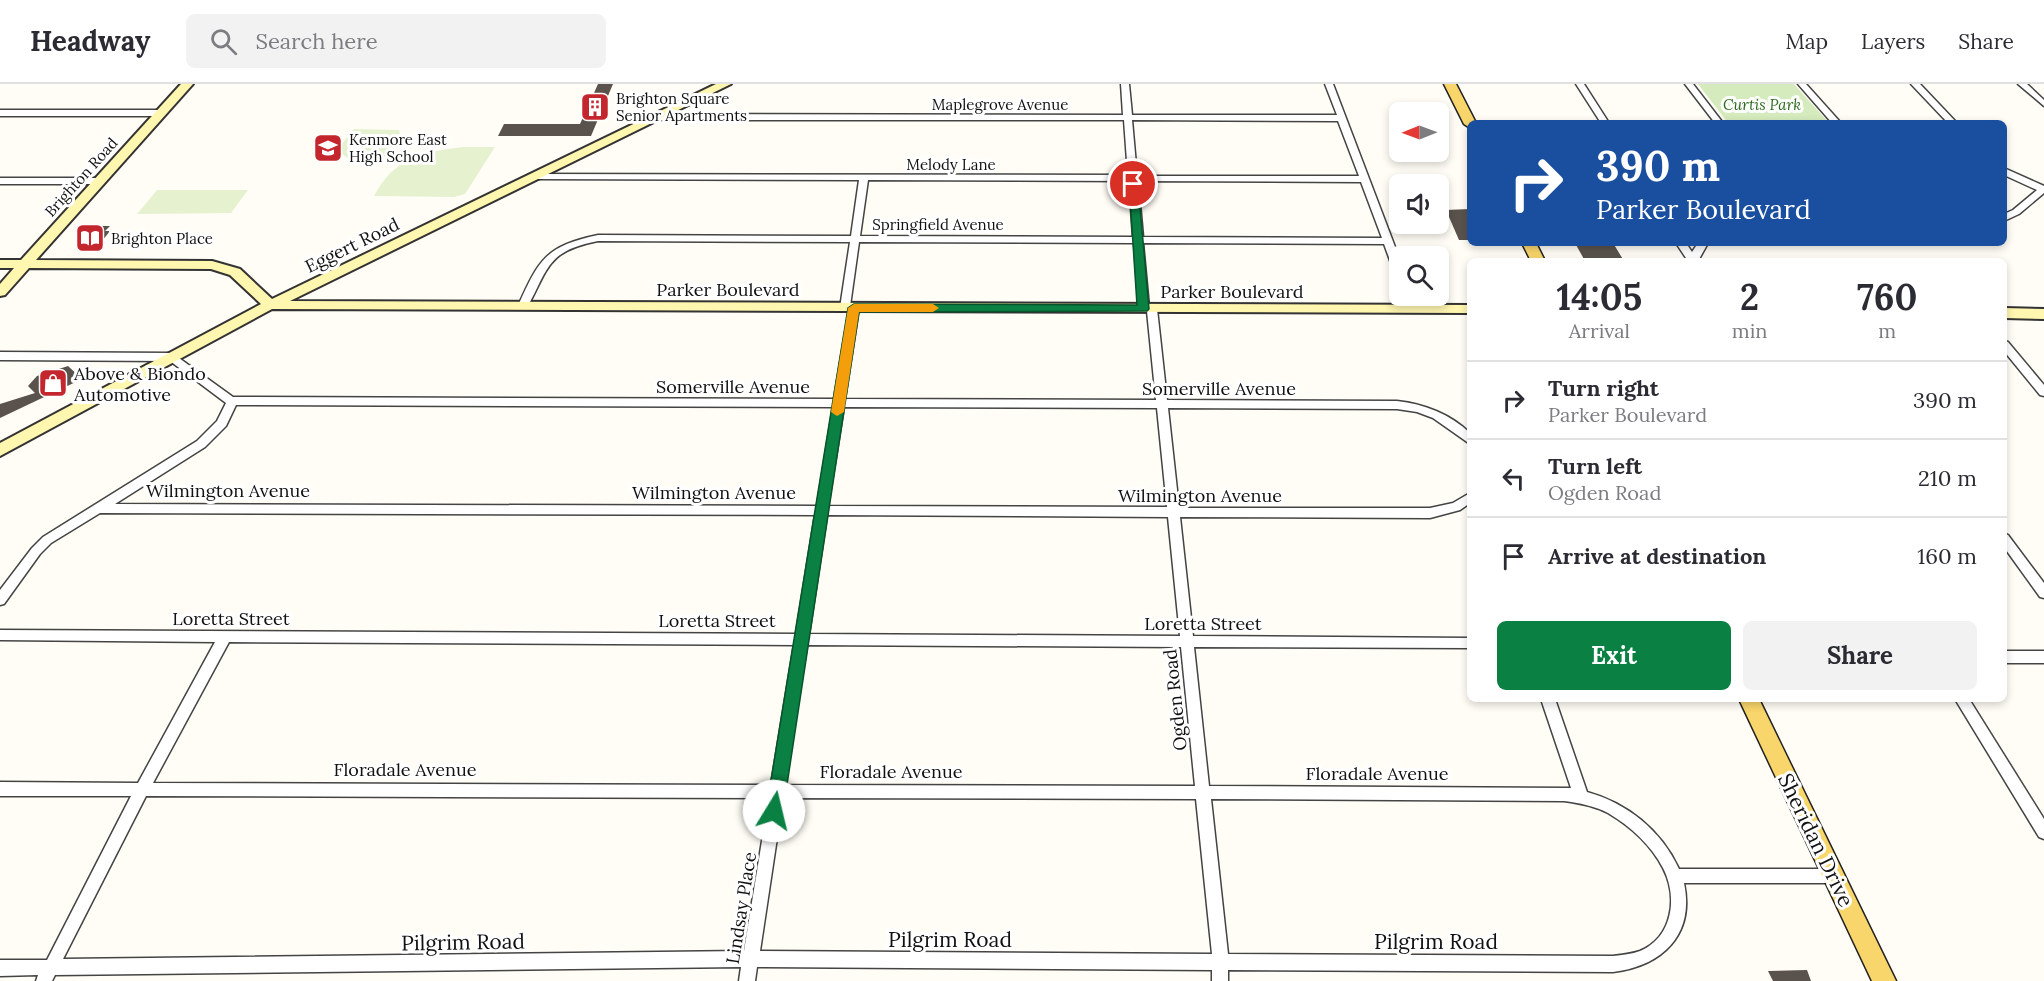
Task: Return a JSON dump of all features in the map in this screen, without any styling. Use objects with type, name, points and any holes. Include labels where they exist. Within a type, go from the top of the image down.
[{"type":"main road","points":[[1450,84],[1468,120]]},
{"type":"main road","name":"Sheridan Drive","points":[[1750,702],[1884,981]]},
{"type":"street","name":"Brighton Road","points":[[0,292],[187,84]]},
{"type":"street","name":"Eggert Road","points":[[0,450],[270,305],[725,84]]},
{"type":"street","name":"Ogden Road","points":[[1125,84],[1138,240],[1162,405],[1220,981]]},
{"type":"street","points":[[1329,84],[1390,246]]},
{"type":"street","points":[[1580,84],[1603,120]]},
{"type":"street","points":[[1689,84],[1717,120]]},
{"type":"street","points":[[1803,84],[1834,120]]},
{"type":"street","points":[[1914,84],[1950,120]]},
{"type":"street","points":[[2022,84],[2044,104]]},
{"type":"street","points":[[0,113],[162,113]]},
{"type":"street","name":"Maplegrove Avenue","points":[[659,117],[1342,118]]},
{"type":"street","points":[[2007,172],[2044,189],[2007,216]]},
{"type":"street","name":"Melody Lane","points":[[536,176],[1365,179]]},
{"type":"street","name":"Lindsay Place","points":[[747,981],[839,403],[855,239],[864,177]]},
{"type":"street","points":[[0,181],[100,181]]},
{"type":"street","name":"Springfield Avenue","points":[[523,306],[543,263],[557,251],[586,240],[1388,241]]},
{"type":"street","points":[[0,264],[212,265],[235,272],[270,305]]},
{"type":"street","name":"Parker Boulevard","points":[[270,305],[1148,309],[1389,303]]},
{"type":"street","name":"Parker Boulevard","points":[[1444,306],[1467,309]]},
{"type":"street","points":[[2007,313],[2044,314]]},
{"type":"street","points":[[2007,348],[2044,392]]},
{"type":"street","points":[[0,356],[172,357],[232,401],[222,423],[201,444],[47,540],[36,551],[0,600]]},
{"type":"street","name":"Somerville Avenue","points":[[232,401],[1409,406],[1446,421],[1467,438]]},
{"type":"street","name":"Wilmington Avenue","points":[[98,508],[1430,513],[1456,507],[1467,499]]},
{"type":"street","points":[[2007,542],[2044,593]]},
{"type":"street","name":"Loretta Street","points":[[0,635],[1467,643]]},
{"type":"street","points":[[48,974],[143,788],[225,636]]},
{"type":"street","points":[[2007,657],[2044,657]]},
{"type":"street","points":[[1549,702],[1581,796]]},
{"type":"street","points":[[1964,702],[2044,832]]},
{"type":"street","name":"Floradale Avenue","points":[[0,789],[1564,794],[1581,796],[1612,808],[1645,832],[1663,854],[1675,876]]},
{"type":"street","points":[[1675,876],[1833,876]]},
{"type":"street","name":"Pilgrim Road","points":[[0,968],[48,974],[751,959],[1630,962],[1658,949],[1678,918],[1680,903],[1675,876]]},
{"type":"green space","name":"Curtis Park","points":[[1698,84],[1794,84],[1826,120],[1726,120]]},
{"type":"green space","points":[[354,129],[399,130],[400,133],[382,161],[349,159],[337,150]]},
{"type":"green space","points":[[463,147],[495,147],[465,194],[454,197],[374,196],[382,183],[400,165],[435,151]]},
{"type":"green space","points":[[157,190],[248,190],[231,213],[137,214]]},
{"type":"building","name":"Brighton Square Senior Apartments","points":[[598,84],[613,84],[591,136],[498,136],[504,124],[580,124]]},
{"type":"building","points":[[1467,209],[1467,240],[1459,240],[1449,217],[1449,210]]},
{"type":"building","name":"Brighton Place","points":[[96,226],[110,226],[105,231],[110,231],[98,246],[77,249]]},
{"type":"building","points":[[1577,246],[1615,246],[1622,258],[1583,258]]},
{"type":"building","name":"Above & Biondo Automotive","points":[[68,366],[82,379],[0,418],[0,404],[35,393],[28,386],[37,376]]},
{"type":"building","points":[[1807,970],[1811,981],[1773,981],[1768,971]]},
{"type":"slow traffic","points":[[837,412],[854,308],[933,308]]},
{"type":"place","name":"Brighton Square Senior Apartments","points":[[595,107]]},
{"type":"place","name":"Kenmore East High School","points":[[328,148]]},
{"type":"place","name":"Brighton Place","points":[[90,238]]},
{"type":"place","name":"Above & Biondo Automotive","points":[[53,383]]},
{"type":"route","points":[[774,811],[854,308],[1143,309],[1133,184]]}]
